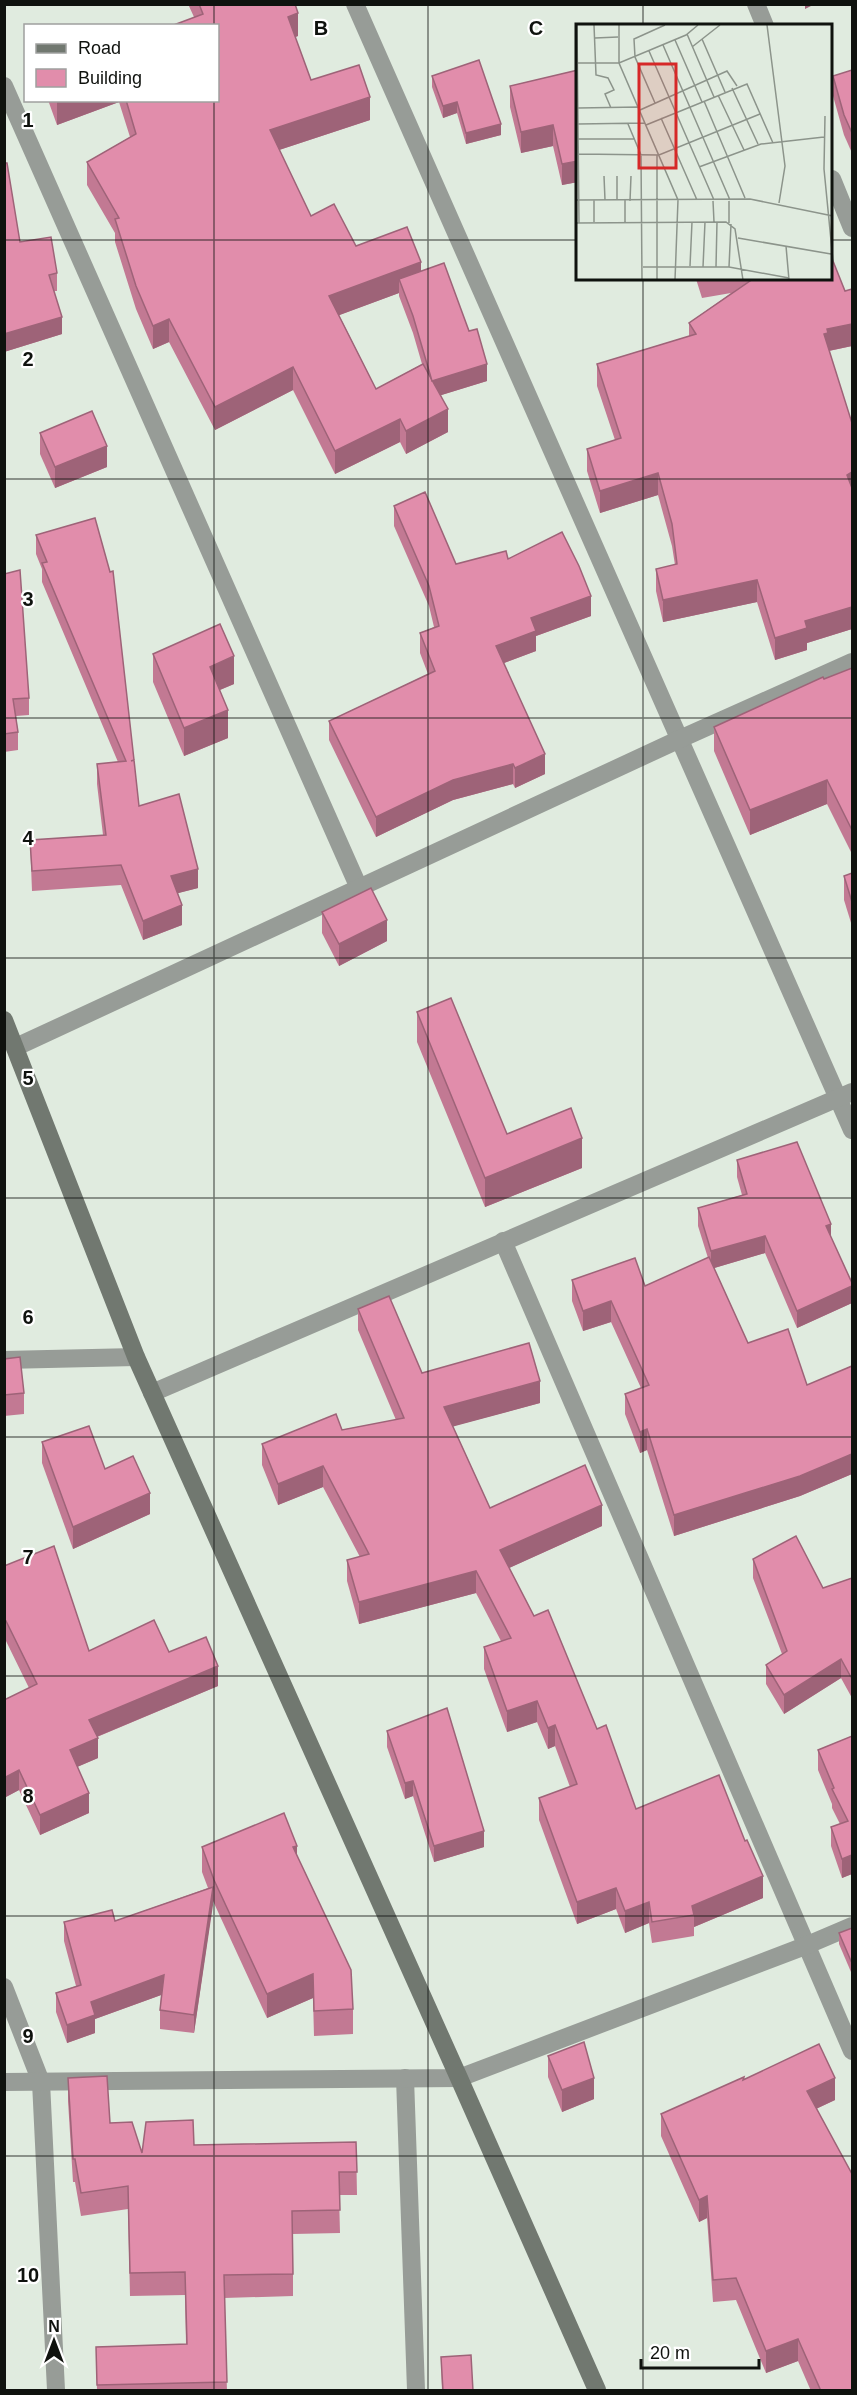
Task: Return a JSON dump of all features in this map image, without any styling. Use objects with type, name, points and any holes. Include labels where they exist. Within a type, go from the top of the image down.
[{"type":"street","points":[[355,4],[680,739],[845,1095],[852,1130]]},
{"type":"street","points":[[756,4],[764,24]]},
{"type":"street","points":[[4,86],[359,888]]},
{"type":"street","points":[[833,184],[852,228]]},
{"type":"street","points":[[15,1047],[680,739],[852,662]]},
{"type":"street","points":[[4,1020],[135,1357],[597,2391]]},
{"type":"street","points":[[152,1393],[845,1095]]},
{"type":"street","points":[[503,1241],[852,2051]]},
{"type":"street","points":[[4,1360],[135,1357]]},
{"type":"street","points":[[4,2082],[459,2078],[852,1926]]},
{"type":"street","points":[[4,1987],[41,2082],[56,2391]]},
{"type":"street","points":[[405,2078],[416,2391]]},
{"type":"building","points":[[199,4],[295,4],[298,13],[288,17],[311,80],[359,65],[370,97],[270,130],[311,216],[334,204],[356,246],[407,227],[421,262],[329,296],[376,389],[423,364],[448,409],[406,431],[400,419],[335,451],[293,367],[215,407],[169,319],[153,326],[136,286],[115,219],[119,218],[87,162],[136,134],[127,102],[219,102],[219,24],[176,24],[203,14]]},
{"type":"building","points":[[479,60],[501,124],[466,133],[457,102],[443,106],[432,76]]},
{"type":"building","points":[[576,70],[576,161],[562,164],[553,125],[521,132],[510,86]]},
{"type":"building","points":[[852,70],[852,133],[844,115],[833,76]]},
{"type":"building","points":[[4,163],[7,163],[20,242],[51,237],[57,273],[49,275],[62,317],[4,334]]},
{"type":"building","points":[[833,261],[845,291],[852,289],[852,324],[827,329],[828,333],[824,334],[852,423],[852,472],[847,475],[852,488],[852,607],[805,621],[807,628],[775,638],[757,580],[663,600],[656,569],[677,564],[672,524],[658,473],[600,491],[587,449],[621,438],[597,364],[696,334],[689,323],[752,280],[833,280]]},
{"type":"building","points":[[444,263],[469,331],[477,329],[487,364],[432,381],[413,316],[399,279]]},
{"type":"building","points":[[92,411],[107,446],[55,467],[40,433]]},
{"type":"building","points":[[425,492],[456,564],[506,551],[508,559],[562,532],[591,596],[531,618],[536,631],[496,646],[545,754],[515,768],[513,764],[453,780],[376,817],[329,721],[435,671],[420,633],[439,626],[429,586],[394,506]]},
{"type":"building","points":[[95,518],[110,572],[113,571],[139,806],[179,794],[198,869],[171,876],[182,905],[143,921],[121,865],[32,871],[30,840],[106,835],[97,764],[126,761],[42,563],[47,562],[36,535]]},
{"type":"building","points":[[20,570],[29,698],[13,699],[18,732],[4,734],[4,574]]},
{"type":"building","points":[[220,624],[234,656],[210,667],[228,710],[184,728],[153,654]]},
{"type":"building","points":[[852,668],[852,830],[827,780],[750,810],[714,727],[823,677],[824,679]]},
{"type":"building","points":[[852,873],[852,902],[844,876]]},
{"type":"building","points":[[371,888],[387,920],[339,944],[322,912]]},
{"type":"building","points":[[451,998],[507,1134],[571,1108],[582,1138],[485,1178],[417,1012]]},
{"type":"building","points":[[797,1142],[831,1224],[826,1226],[852,1286],[797,1311],[765,1236],[711,1251],[698,1208],[747,1194],[737,1160]]},
{"type":"building","points":[[709,1257],[748,1343],[788,1329],[807,1385],[852,1366],[852,1454],[800,1476],[674,1515],[647,1429],[640,1432],[625,1394],[649,1385],[611,1301],[583,1311],[572,1280],[635,1258],[645,1286]]},
{"type":"building","points":[[389,1296],[422,1373],[529,1343],[540,1381],[444,1407],[490,1508],[585,1465],[602,1505],[500,1550],[534,1616],[548,1610],[597,1729],[606,1725],[636,1809],[719,1775],[745,1841],[747,1840],[763,1876],[692,1906],[694,1915],[652,1922],[649,1902],[625,1911],[616,1888],[577,1902],[539,1798],[577,1784],[555,1725],[548,1728],[537,1701],[507,1711],[484,1647],[511,1638],[476,1571],[359,1602],[347,1560],[369,1554],[323,1466],[278,1484],[262,1444],[336,1414],[342,1430],[404,1418],[358,1309]]},
{"type":"building","points":[[20,1357],[24,1393],[4,1395],[4,1359]]},
{"type":"building","points":[[89,1426],[105,1469],[133,1456],[150,1493],[73,1527],[42,1442]]},
{"type":"building","points":[[796,1536],[823,1588],[852,1578],[852,1679],[841,1659],[784,1695],[766,1665],[787,1651],[753,1559]]},
{"type":"building","points":[[54,1546],[89,1651],[154,1620],[169,1652],[206,1637],[218,1666],[89,1720],[98,1738],[70,1750],[89,1793],[40,1815],[19,1770],[4,1778],[4,1700],[37,1684],[6,1621],[4,1622],[4,1566]]},
{"type":"building","points":[[447,1708],[484,1831],[434,1846],[413,1781],[405,1783],[387,1731]]},
{"type":"building","points":[[852,1736],[852,1855],[842,1859],[831,1827],[848,1821],[832,1789],[834,1788],[818,1750]]},
{"type":"building","points":[[284,1813],[297,1846],[293,1847],[351,1970],[353,2009],[314,2011],[313,1974],[267,1994],[214,1880],[202,1847]]},
{"type":"building","points":[[213,1887],[194,2015],[160,2010],[164,1975],[91,2002],[95,2015],[67,2025],[56,1993],[81,1985],[64,1922],[112,1910],[115,1921]]},
{"type":"building","points":[[852,1928],[852,1960],[851,1961],[839,1933]]},
{"type":"building","points":[[584,2042],[594,2078],[562,2090],[548,2056]]},
{"type":"building","points":[[819,2044],[835,2078],[807,2091],[852,2174],[852,2391],[821,2391],[798,2339],[766,2351],[736,2278],[713,2280],[707,2196],[699,2200],[661,2114],[744,2077],[743,2080]]},
{"type":"building","points":[[107,2076],[110,2123],[132,2122],[142,2153],[146,2122],[193,2120],[194,2145],[356,2142],[357,2172],[339,2172],[340,2210],[292,2211],[293,2274],[224,2275],[227,2382],[97,2385],[96,2347],[187,2344],[185,2272],[130,2273],[128,2186],[81,2193],[75,2159],[73,2159],[68,2078]]},
{"type":"building","points":[[471,2355],[473,2391],[443,2391],[441,2357]]}]
